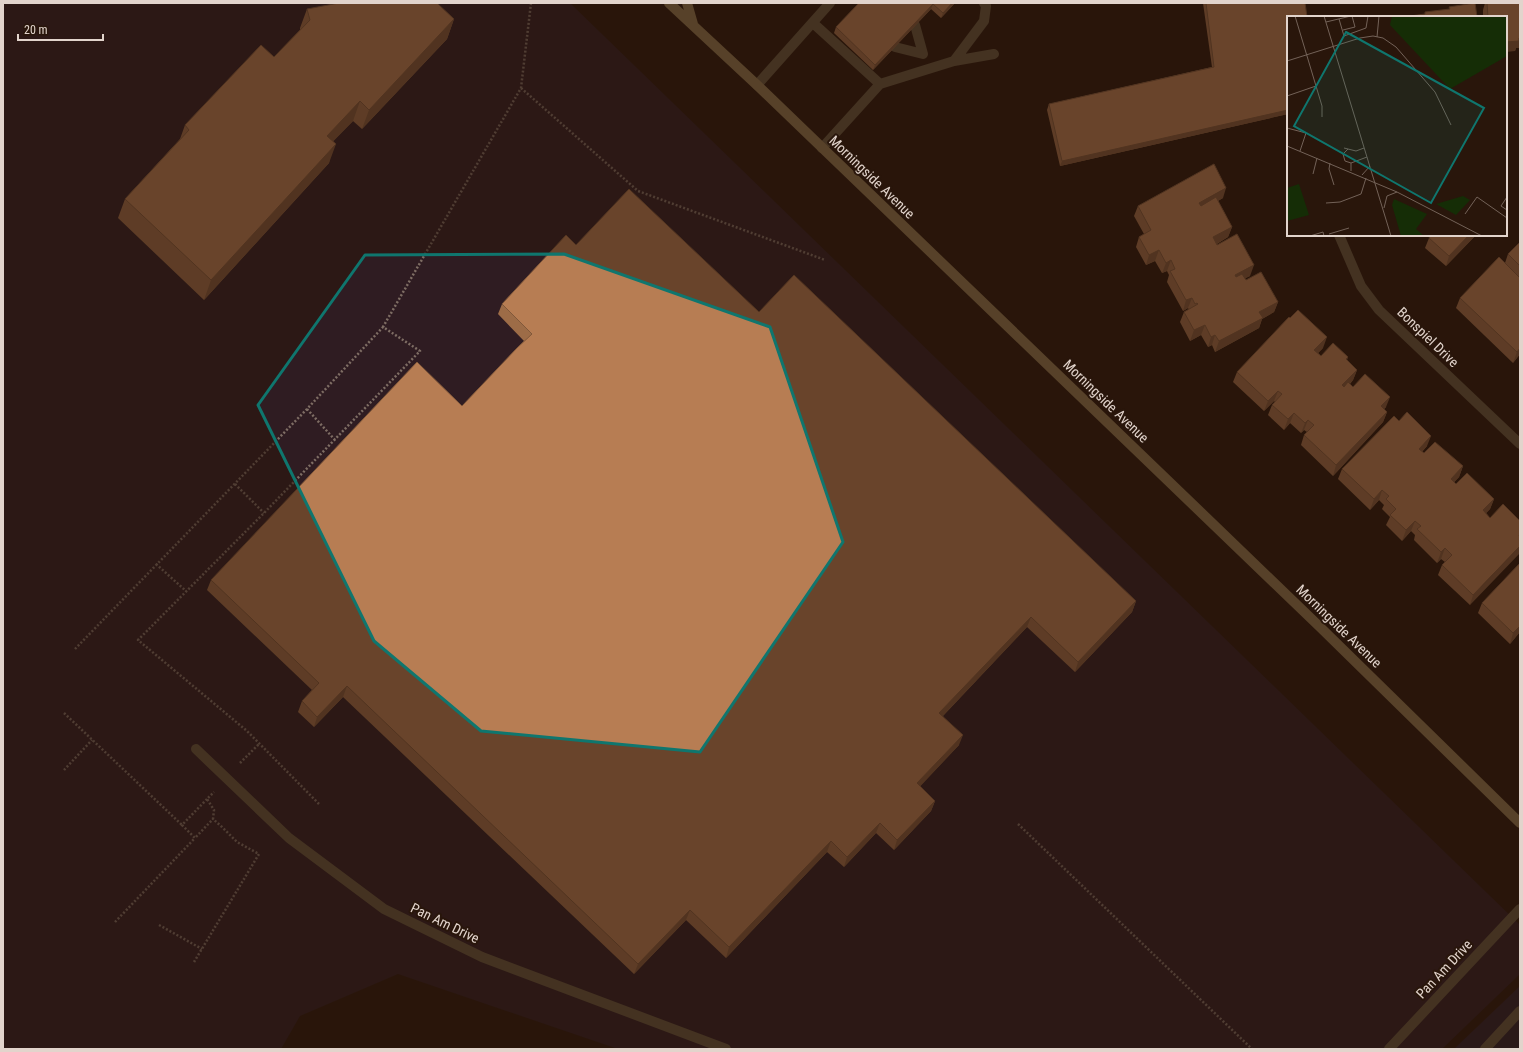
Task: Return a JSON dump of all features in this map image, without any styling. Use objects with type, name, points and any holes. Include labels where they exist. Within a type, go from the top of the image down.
[{"type":"main road","name":"Morningside Avenue","points":[[669,3],[693,24],[1321,628],[1520,823]]},
{"type":"main road","points":[[687,3],[693,24]]},
{"type":"street","points":[[757,86],[830,3]]},
{"type":"street","points":[[954,61],[984,21],[986,6],[984,3]]},
{"type":"street","points":[[813,23],[880,84]]},
{"type":"street","points":[[915,25],[923,54]]},
{"type":"street","points":[[895,47],[923,54],[936,66]]},
{"type":"street","points":[[822,148],[880,84],[954,61],[994,54]]},
{"type":"street","name":"Bonspiel Drive","points":[[1339,236],[1361,286],[1379,310],[1520,444]]},
{"type":"street","name":"Pan Am Drive","points":[[196,749],[289,838],[384,909],[482,957],[726,1049]]},
{"type":"street","name":"Pan Am Drive","points":[[1389,1049],[1520,909]]},
{"type":"street","points":[[1486,1049],[1520,1010]]},
{"type":"path","points":[[75,649],[307,408],[383,326],[521,88],[531,3]]},
{"type":"path","points":[[521,88],[638,191],[825,260]]},
{"type":"path","points":[[319,804],[247,731],[138,640],[264,513],[420,351],[383,326]]},
{"type":"path","points":[[307,408],[335,440]]},
{"type":"path","points":[[234,484],[264,513]]},
{"type":"path","points":[[156,564],[186,591]]},
{"type":"path","points":[[64,713],[195,838]]},
{"type":"path","points":[[64,770],[92,740]]},
{"type":"path","points":[[182,825],[259,744]]},
{"type":"path","points":[[115,922],[212,819],[214,810],[207,799]]},
{"type":"path","points":[[194,962],[259,854],[237,842],[212,819]]},
{"type":"path","points":[[1018,824],[1252,1049]]},
{"type":"path","points":[[159,926],[202,949]]},
{"type":"highlighted area","points":[[564,254],[770,327],[843,542],[700,752],[481,731],[374,641],[258,405],[365,255]]},
{"type":"shaded area","points":[[3,3],[570,3],[1520,925],[1520,974],[1442,1049],[618,1049],[398,974],[300,1016],[281,1049],[3,1049]]},
{"type":"shaded area","points":[[1520,986],[1520,1049],[1454,1049]]},
{"type":"building","points":[[339,3],[437,3],[454,19],[369,110],[360,101],[327,136],[336,144],[211,280],[125,199],[189,130],[185,125],[261,45],[274,57],[310,20],[307,9]]},
{"type":"building","points":[[859,3],[952,3],[943,13],[933,4],[875,65],[836,27]]},
{"type":"building","points":[[1206,3],[1305,3],[1307,16],[1287,16],[1287,110],[1062,161],[1049,104],[1214,67]]},
{"type":"building","points":[[1475,3],[1477,16],[1410,16],[1425,14],[1425,12],[1450,9],[1449,7]]},
{"type":"building","points":[[1487,3],[1520,3],[1519,41],[1507,42],[1507,16],[1488,16]]},
{"type":"building","points":[[1214,164],[1226,188],[1199,203],[1201,206],[1216,197],[1232,227],[1213,237],[1217,245],[1237,234],[1254,265],[1235,275],[1236,277],[1242,274],[1246,280],[1261,272],[1278,302],[1259,312],[1263,318],[1219,341],[1215,335],[1211,337],[1205,325],[1194,330],[1184,312],[1198,304],[1195,304],[1192,298],[1186,300],[1170,271],[1175,269],[1171,260],[1166,263],[1159,250],[1149,255],[1139,237],[1151,230],[1138,206]]},
{"type":"building","points":[[629,189],[759,312],[794,275],[1136,601],[1078,662],[1031,617],[939,713],[963,735],[917,783],[935,801],[897,840],[880,823],[847,857],[831,841],[729,947],[690,910],[638,964],[347,686],[317,717],[302,701],[319,683],[211,580],[417,362],[462,406],[532,334],[502,304],[566,235],[576,245]]},
{"type":"building","points":[[1430,236],[1468,236],[1449,256],[1429,238]]},
{"type":"building","points":[[1520,242],[1520,266],[1508,254]]},
{"type":"building","points":[[1499,257],[1520,278],[1520,348],[1517,352],[1460,298]]},
{"type":"building","points":[[1298,310],[1327,337],[1314,350],[1321,356],[1333,343],[1348,357],[1346,359],[1357,370],[1342,385],[1344,387],[1348,382],[1353,387],[1365,374],[1390,397],[1381,406],[1387,412],[1336,465],[1304,435],[1314,425],[1308,420],[1305,423],[1294,413],[1288,419],[1272,405],[1282,394],[1278,391],[1268,401],[1237,372],[1289,317],[1290,318]]},
{"type":"building","points":[[1407,412],[1431,436],[1419,449],[1424,453],[1435,442],[1463,466],[1451,479],[1456,484],[1467,473],[1494,499],[1483,510],[1490,518],[1503,504],[1520,521],[1520,546],[1473,595],[1442,565],[1452,555],[1445,548],[1441,552],[1417,529],[1421,526],[1415,521],[1406,530],[1390,515],[1396,509],[1386,499],[1389,496],[1382,490],[1374,499],[1342,469],[1394,416],[1399,421]]},
{"type":"building","points":[[1520,563],[1520,626],[1513,633],[1482,603]]}]
